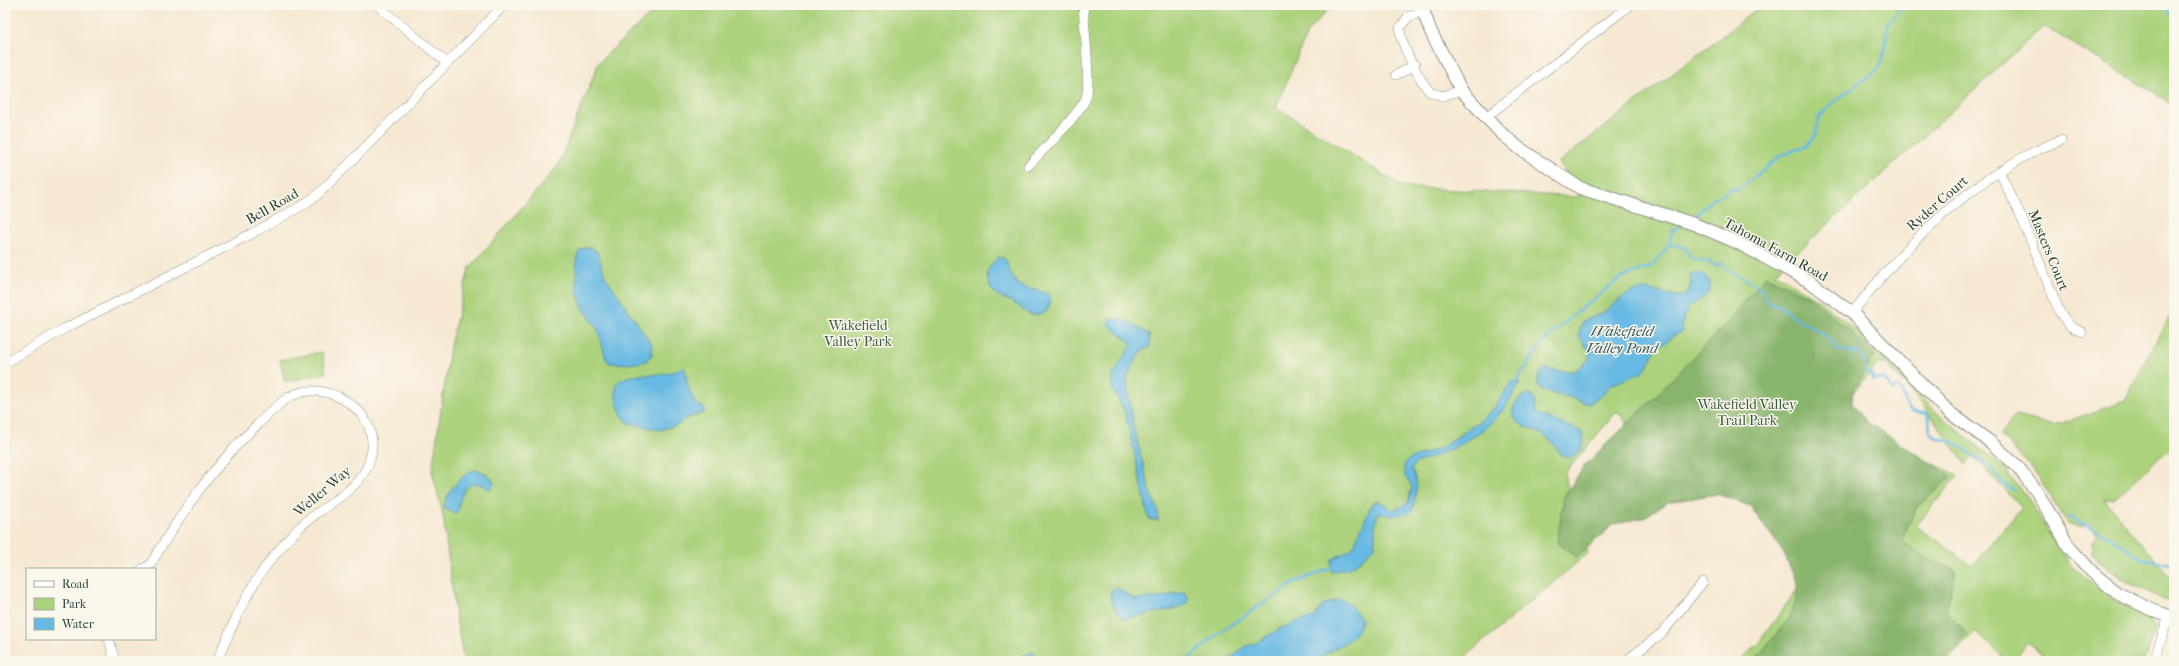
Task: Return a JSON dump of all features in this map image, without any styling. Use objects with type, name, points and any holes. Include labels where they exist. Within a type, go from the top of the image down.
[{"type":"street","points":[[377,5],[447,63]]},
{"type":"street","name":"Bell Road","points":[[5,363],[64,330],[251,234],[303,205],[326,186],[504,5]]},
{"type":"street","points":[[1028,166],[1061,130],[1086,97],[1087,82],[1082,5]]},
{"type":"street","points":[[1486,117],[1630,5]]},
{"type":"street","points":[[1422,8],[1408,17],[1400,28],[1402,40],[1426,88],[1434,95],[1444,96],[1461,90]]},
{"type":"street","name":"Tahoma Farm Road","points":[[1422,8],[1440,52],[1461,90],[1486,117],[1519,148],[1580,188],[1682,219],[1736,242],[1809,281],[1852,313],[1950,412],[1989,441],[2017,466],[2037,492],[2069,547],[2092,572],[2117,593],[2152,610],[2172,617]]},
{"type":"street","points":[[1396,74],[1415,65]]},
{"type":"street","name":"Ryder Court","points":[[1852,313],[1888,268],[1910,246],[1972,192],[1999,171],[2026,155],[2061,140]]},
{"type":"street","name":"Masters Court","points":[[1999,171],[2021,216],[2060,313],[2071,327],[2082,332]]},
{"type":"street","name":"Weller Way","points":[[144,568],[150,564],[181,512],[231,449],[289,397],[302,393],[318,391],[333,393],[349,402],[361,412],[369,428],[372,442],[370,459],[363,476],[343,495],[327,505],[300,527],[273,557],[245,596],[217,661]]},
{"type":"street","points":[[1626,661],[1662,633],[1703,582]]},
{"type":"street","points":[[2154,661],[2172,617]]},
{"type":"street","points":[[109,640],[114,658],[117,661]]},
{"type":"green space","name":"Wakefield Valley Park","points":[[660,5],[1332,5],[1308,31],[1276,107],[1403,187],[1580,197],[1559,162],[1762,5],[2174,5],[2174,105],[2044,26],[1775,273],[1818,300],[1857,331],[1938,414],[2001,465],[2030,501],[2056,545],[2078,572],[2110,598],[2150,618],[2155,629],[2144,661],[2048,661],[2029,643],[2011,661],[2007,661],[1976,631],[1947,661],[1740,661],[1760,641],[1799,587],[1784,518],[1671,474],[1617,411],[1564,474],[1588,553],[1460,661],[464,661],[455,612],[443,515],[432,471],[451,341],[469,269],[558,166],[599,62]],"holes":[[[1877,364],[1886,364],[1938,425],[1966,465],[1973,456],[2022,508],[1972,565],[1916,526],[1958,475],[1833,417]]]},
{"type":"green space","name":"Wakefield Valley Trail Park","points":[[1766,276],[1808,296],[1848,329],[1875,355],[1853,390],[1852,404],[1867,422],[1952,477],[1916,508],[1901,541],[1923,556],[1956,571],[1946,612],[1968,634],[1945,661],[1754,661],[1789,619],[1797,599],[1797,582],[1782,550],[1750,506],[1717,494],[1668,502],[1643,518],[1614,524],[1577,557],[1557,543],[1564,496],[1586,464],[1659,393],[1724,325]]},
{"type":"green space","points":[[2174,306],[2174,445],[2114,499],[2104,499],[2174,583],[2174,603],[2130,583],[2111,571],[2091,554],[2092,541],[2098,536],[2088,522],[2081,526],[2068,524],[2035,471],[2000,435],[2015,415],[2054,426],[2125,401]]},
{"type":"green space","points":[[322,352],[326,373],[285,382],[280,360]]},
{"type":"water","points":[[589,247],[597,251],[605,276],[652,345],[652,354],[646,361],[631,364],[609,363],[606,359],[598,330],[582,306],[577,290],[576,261],[579,251]]},
{"type":"water","points":[[999,257],[1004,258],[1013,278],[1020,285],[1050,295],[1050,304],[1046,312],[1036,315],[1030,314],[993,291],[988,282],[988,273],[991,264]]},
{"type":"water","name":"Wakefield Valley Pond","points":[[1694,273],[1702,275],[1708,280],[1710,289],[1708,293],[1701,300],[1688,307],[1681,327],[1682,332],[1673,336],[1654,352],[1646,369],[1641,373],[1610,385],[1604,393],[1589,404],[1540,388],[1538,378],[1540,373],[1545,369],[1565,372],[1577,369],[1589,359],[1589,351],[1578,335],[1583,321],[1600,314],[1625,295],[1636,291],[1649,290],[1675,296],[1686,295],[1691,285],[1690,274]]},
{"type":"water","points":[[1109,318],[1127,321],[1149,334],[1150,347],[1143,350],[1137,358],[1128,375],[1127,385],[1133,425],[1151,495],[1158,509],[1158,521],[1149,519],[1125,412],[1112,388],[1113,375],[1132,344],[1109,325]]},
{"type":"water","points":[[682,367],[685,369],[688,386],[696,405],[702,406],[705,410],[703,413],[684,419],[678,425],[660,430],[628,423],[622,415],[616,399],[617,383],[632,376],[667,373]]},
{"type":"water","points":[[1512,381],[1520,383],[1510,400],[1498,416],[1480,432],[1460,445],[1416,463],[1412,468],[1417,485],[1413,510],[1392,516],[1378,513],[1375,525],[1375,547],[1352,567],[1332,572],[1331,560],[1353,548],[1372,503],[1377,500],[1393,510],[1408,503],[1412,486],[1405,477],[1404,465],[1409,459],[1441,448],[1480,421],[1495,407]]},
{"type":"water","points":[[1525,395],[1531,395],[1535,401],[1536,413],[1582,432],[1584,442],[1580,451],[1570,458],[1561,455],[1554,444],[1546,437],[1518,423],[1513,415],[1513,409],[1518,400]]},
{"type":"water","points":[[477,470],[488,475],[494,485],[490,489],[479,484],[469,485],[463,492],[458,511],[455,513],[444,509],[447,497],[455,485],[466,474]]},
{"type":"water","points":[[1117,587],[1133,599],[1157,598],[1184,592],[1188,597],[1188,603],[1179,608],[1124,619],[1116,609],[1111,598],[1111,590]]},
{"type":"water","points":[[1337,600],[1346,601],[1362,619],[1357,631],[1346,642],[1313,661],[1227,661],[1246,646],[1258,642],[1279,629],[1295,622],[1313,618],[1323,605]]},
{"type":"water","points":[[1034,652],[1038,658],[1037,661],[1006,661]]},
{"type":"waterway","points":[[1691,220],[1713,199],[1729,189],[1739,190],[1780,156],[1805,146],[1814,138],[1819,117],[1836,100],[1878,69],[1885,50],[1888,23],[1904,5]]},
{"type":"waterway","points":[[2159,5],[2164,7],[2174,18]]},
{"type":"waterway","points":[[1515,384],[1541,344],[1572,316],[1622,277],[1652,266],[1665,251],[1670,242],[1672,231],[1684,224]]},
{"type":"waterway","points":[[1669,244],[1679,246],[1687,250],[1689,256],[1695,260],[1699,259],[1704,262],[1708,261],[1716,266],[1721,263],[1731,272],[1755,284],[1764,292],[1767,300],[1773,305],[1780,305],[1791,316],[1812,327],[1830,340],[1837,350],[1858,353],[1862,357],[1867,373],[1872,375],[1873,379],[1884,379],[1892,390],[1897,387],[1901,391],[1906,404],[1912,411],[1926,413],[1929,417],[1930,433],[1934,437],[1956,443],[1993,470],[2007,487],[2014,490]]},
{"type":"waterway","points":[[1401,514],[1409,512],[1410,509]]},
{"type":"waterway","points":[[2069,517],[2110,537],[2143,559],[2174,565]]},
{"type":"waterway","points":[[1186,661],[1220,632],[1296,582],[1335,566]]}]
